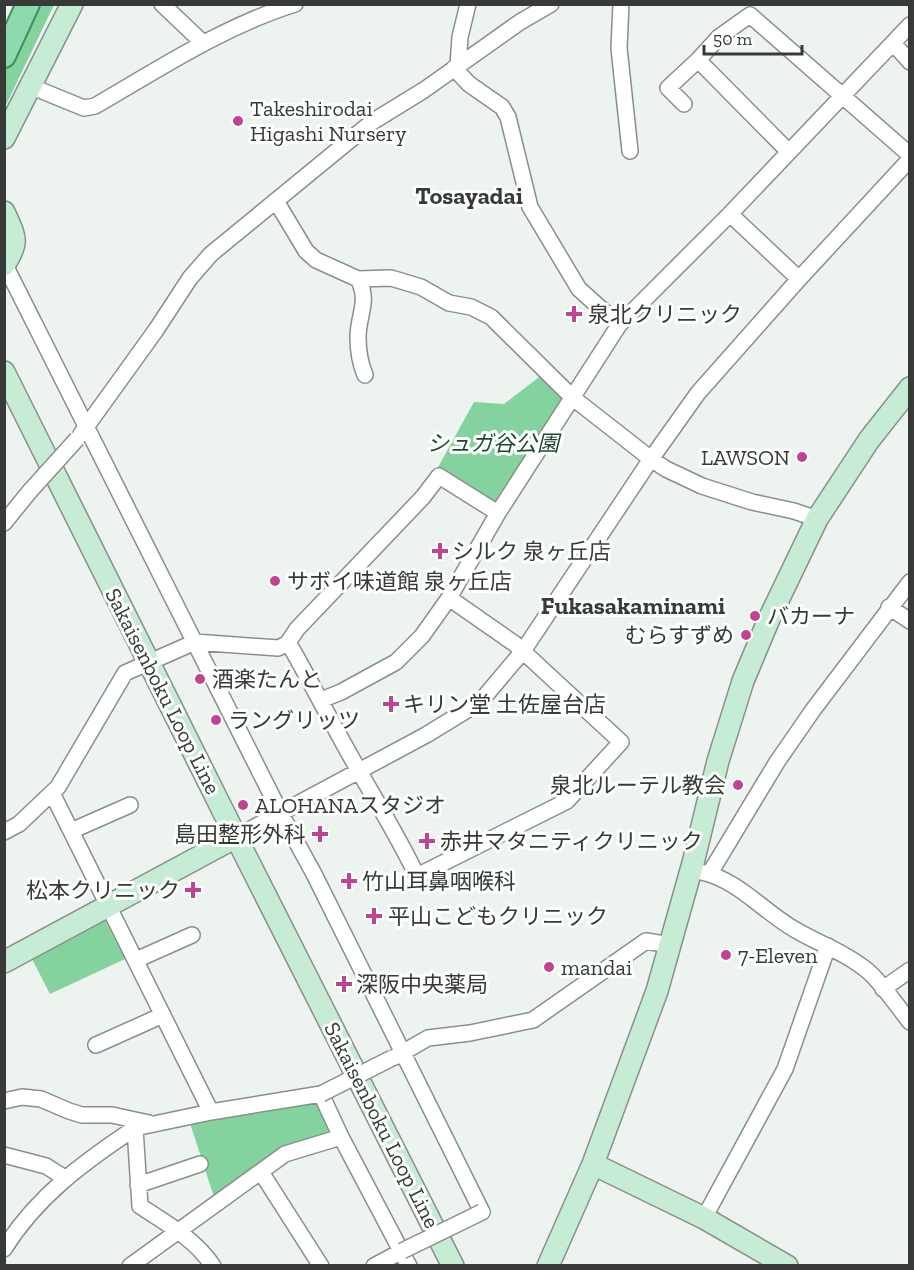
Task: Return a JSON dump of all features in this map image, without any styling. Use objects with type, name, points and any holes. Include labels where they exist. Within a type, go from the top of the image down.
[{"type":"main road","points":[[4,56],[28,4]]},
{"type":"street","points":[[4,138],[72,4]]},
{"type":"street","points":[[30,86],[84,108],[95,106],[203,44],[268,13],[295,4]]},
{"type":"street","points":[[468,4],[456,67],[469,84],[502,107],[508,117],[530,207],[579,289],[619,325]]},
{"type":"street","points":[[4,524],[30,491],[82,434],[190,278],[212,254],[372,122],[424,90],[520,22],[551,4]]},
{"type":"street","points":[[621,4],[620,48],[630,150]]},
{"type":"street","points":[[165,5],[203,44]]},
{"type":"street","points":[[4,962],[426,735],[480,702],[523,651],[651,459],[698,393],[909,157],[750,15],[719,37],[668,88],[684,104]]},
{"type":"street","points":[[321,700],[396,662],[422,636],[449,598],[498,513],[619,325],[789,152],[909,25]]},
{"type":"street","points":[[894,43],[909,62]]},
{"type":"street","points":[[698,60],[789,152]]},
{"type":"street","points":[[276,201],[306,251],[316,260],[358,279],[391,278],[422,287],[449,303],[471,307],[490,317],[573,398],[666,470],[702,486],[817,519]]},
{"type":"street","points":[[4,212],[14,235],[15,245],[4,265],[70,393],[82,434],[195,642],[280,812],[314,874],[398,1055],[482,1212],[374,1266]]},
{"type":"street","points":[[729,214],[799,279]]},
{"type":"street","points":[[358,279],[363,288],[363,310],[358,335],[360,364],[365,375]]},
{"type":"street","name":"Sakaisenboku Loop Line","points":[[4,372],[453,1266]]},
{"type":"street","points":[[700,872],[718,761],[743,681],[773,610],[817,519],[869,440],[909,388]]},
{"type":"street","points":[[4,832],[19,824],[58,787],[125,672],[195,642],[278,648],[287,644],[297,628],[423,497],[439,476],[498,513]]},
{"type":"street","points":[[548,1266],[593,1164],[657,991],[670,945],[700,872],[777,762],[909,582]]},
{"type":"street","points":[[287,644],[321,700],[417,876],[567,801],[621,742],[523,651],[449,598]]},
{"type":"street","points":[[889,607],[909,621]]},
{"type":"street","points":[[52,793],[211,1112]]},
{"type":"street","points":[[72,831],[130,805]]},
{"type":"street","points":[[700,872],[735,887],[793,928],[852,958],[871,974],[909,1022]]},
{"type":"street","points":[[136,960],[192,935]]},
{"type":"street","points":[[4,1249],[36,1206],[65,1178],[95,1154],[135,1128],[211,1112],[321,1094],[428,1038],[470,1033],[533,1020],[646,942],[670,945]]},
{"type":"street","points":[[704,1218],[785,1069],[828,946]]},
{"type":"street","points":[[883,989],[909,970]]},
{"type":"street","points":[[96,1045],[163,1015]]},
{"type":"street","points":[[321,1094],[409,1266]]},
{"type":"street","points":[[4,1101],[22,1097],[41,1099],[69,1112],[82,1115],[112,1115],[154,1124]]},
{"type":"street","points":[[135,1128],[140,1206],[178,1231],[205,1253],[213,1266]]},
{"type":"street","points":[[130,1266],[285,1154],[341,1137]]},
{"type":"street","points":[[4,1155],[12,1159],[46,1166],[65,1178]]},
{"type":"street","points":[[138,1185],[200,1164]]},
{"type":"street","points":[[593,1164],[704,1218],[787,1266]]},
{"type":"street","points":[[261,1172],[321,1266]]},
{"type":"green space","points":[[37,5],[54,5],[5,107],[5,70]]},
{"type":"green space","name":"シュガ谷公園","points":[[543,374],[563,393],[564,402],[496,506],[437,469],[474,402],[504,404]]},
{"type":"green space","points":[[105,920],[125,959],[50,994],[32,959]]},
{"type":"green space","points":[[317,1103],[331,1133],[214,1197],[190,1123],[212,1115]]},
{"type":"place","name":"Takeshirodai Higashi Nursery","points":[[238,121]]},
{"type":"place","name":"泉北クリニック","points":[[574,314]]},
{"type":"place","name":"LAWSON","points":[[802,457]]},
{"type":"place","name":"シルク 泉ヶ丘店","points":[[440,551]]},
{"type":"place","name":"サボイ味道館 泉ヶ丘店","points":[[275,581]]},
{"type":"place","name":"バカーナ","points":[[755,616]]},
{"type":"place","name":"むらすずめ","points":[[746,635]]},
{"type":"place","name":"酒楽たんと","points":[[200,679]]},
{"type":"place","name":"キリン堂 土佐屋台店","points":[[391,704]]},
{"type":"place","name":"ラングリッツ","points":[[216,720]]},
{"type":"place","name":"泉北ルーテル教会","points":[[738,785]]},
{"type":"place","name":"ALOHANAスタジオ","points":[[243,805]]},
{"type":"place","name":"島田整形外科","points":[[320,834]]},
{"type":"place","name":"赤井マタニティクリニック","points":[[427,841]]},
{"type":"place","name":"竹山耳鼻咽喉科","points":[[349,881]]},
{"type":"place","name":"松本クリニック","points":[[193,890]]},
{"type":"place","name":"平山こどもクリニック","points":[[374,916]]},
{"type":"place","name":"7-Eleven","points":[[726,955]]},
{"type":"place","name":"mandai","points":[[549,967]]},
{"type":"place","name":"深阪中央薬局","points":[[344,984]]},
{"type":"district","name":"Tosayadai","points":[[469,195]]},
{"type":"district","name":"Fukasakaminami","points":[[633,605]]}]
